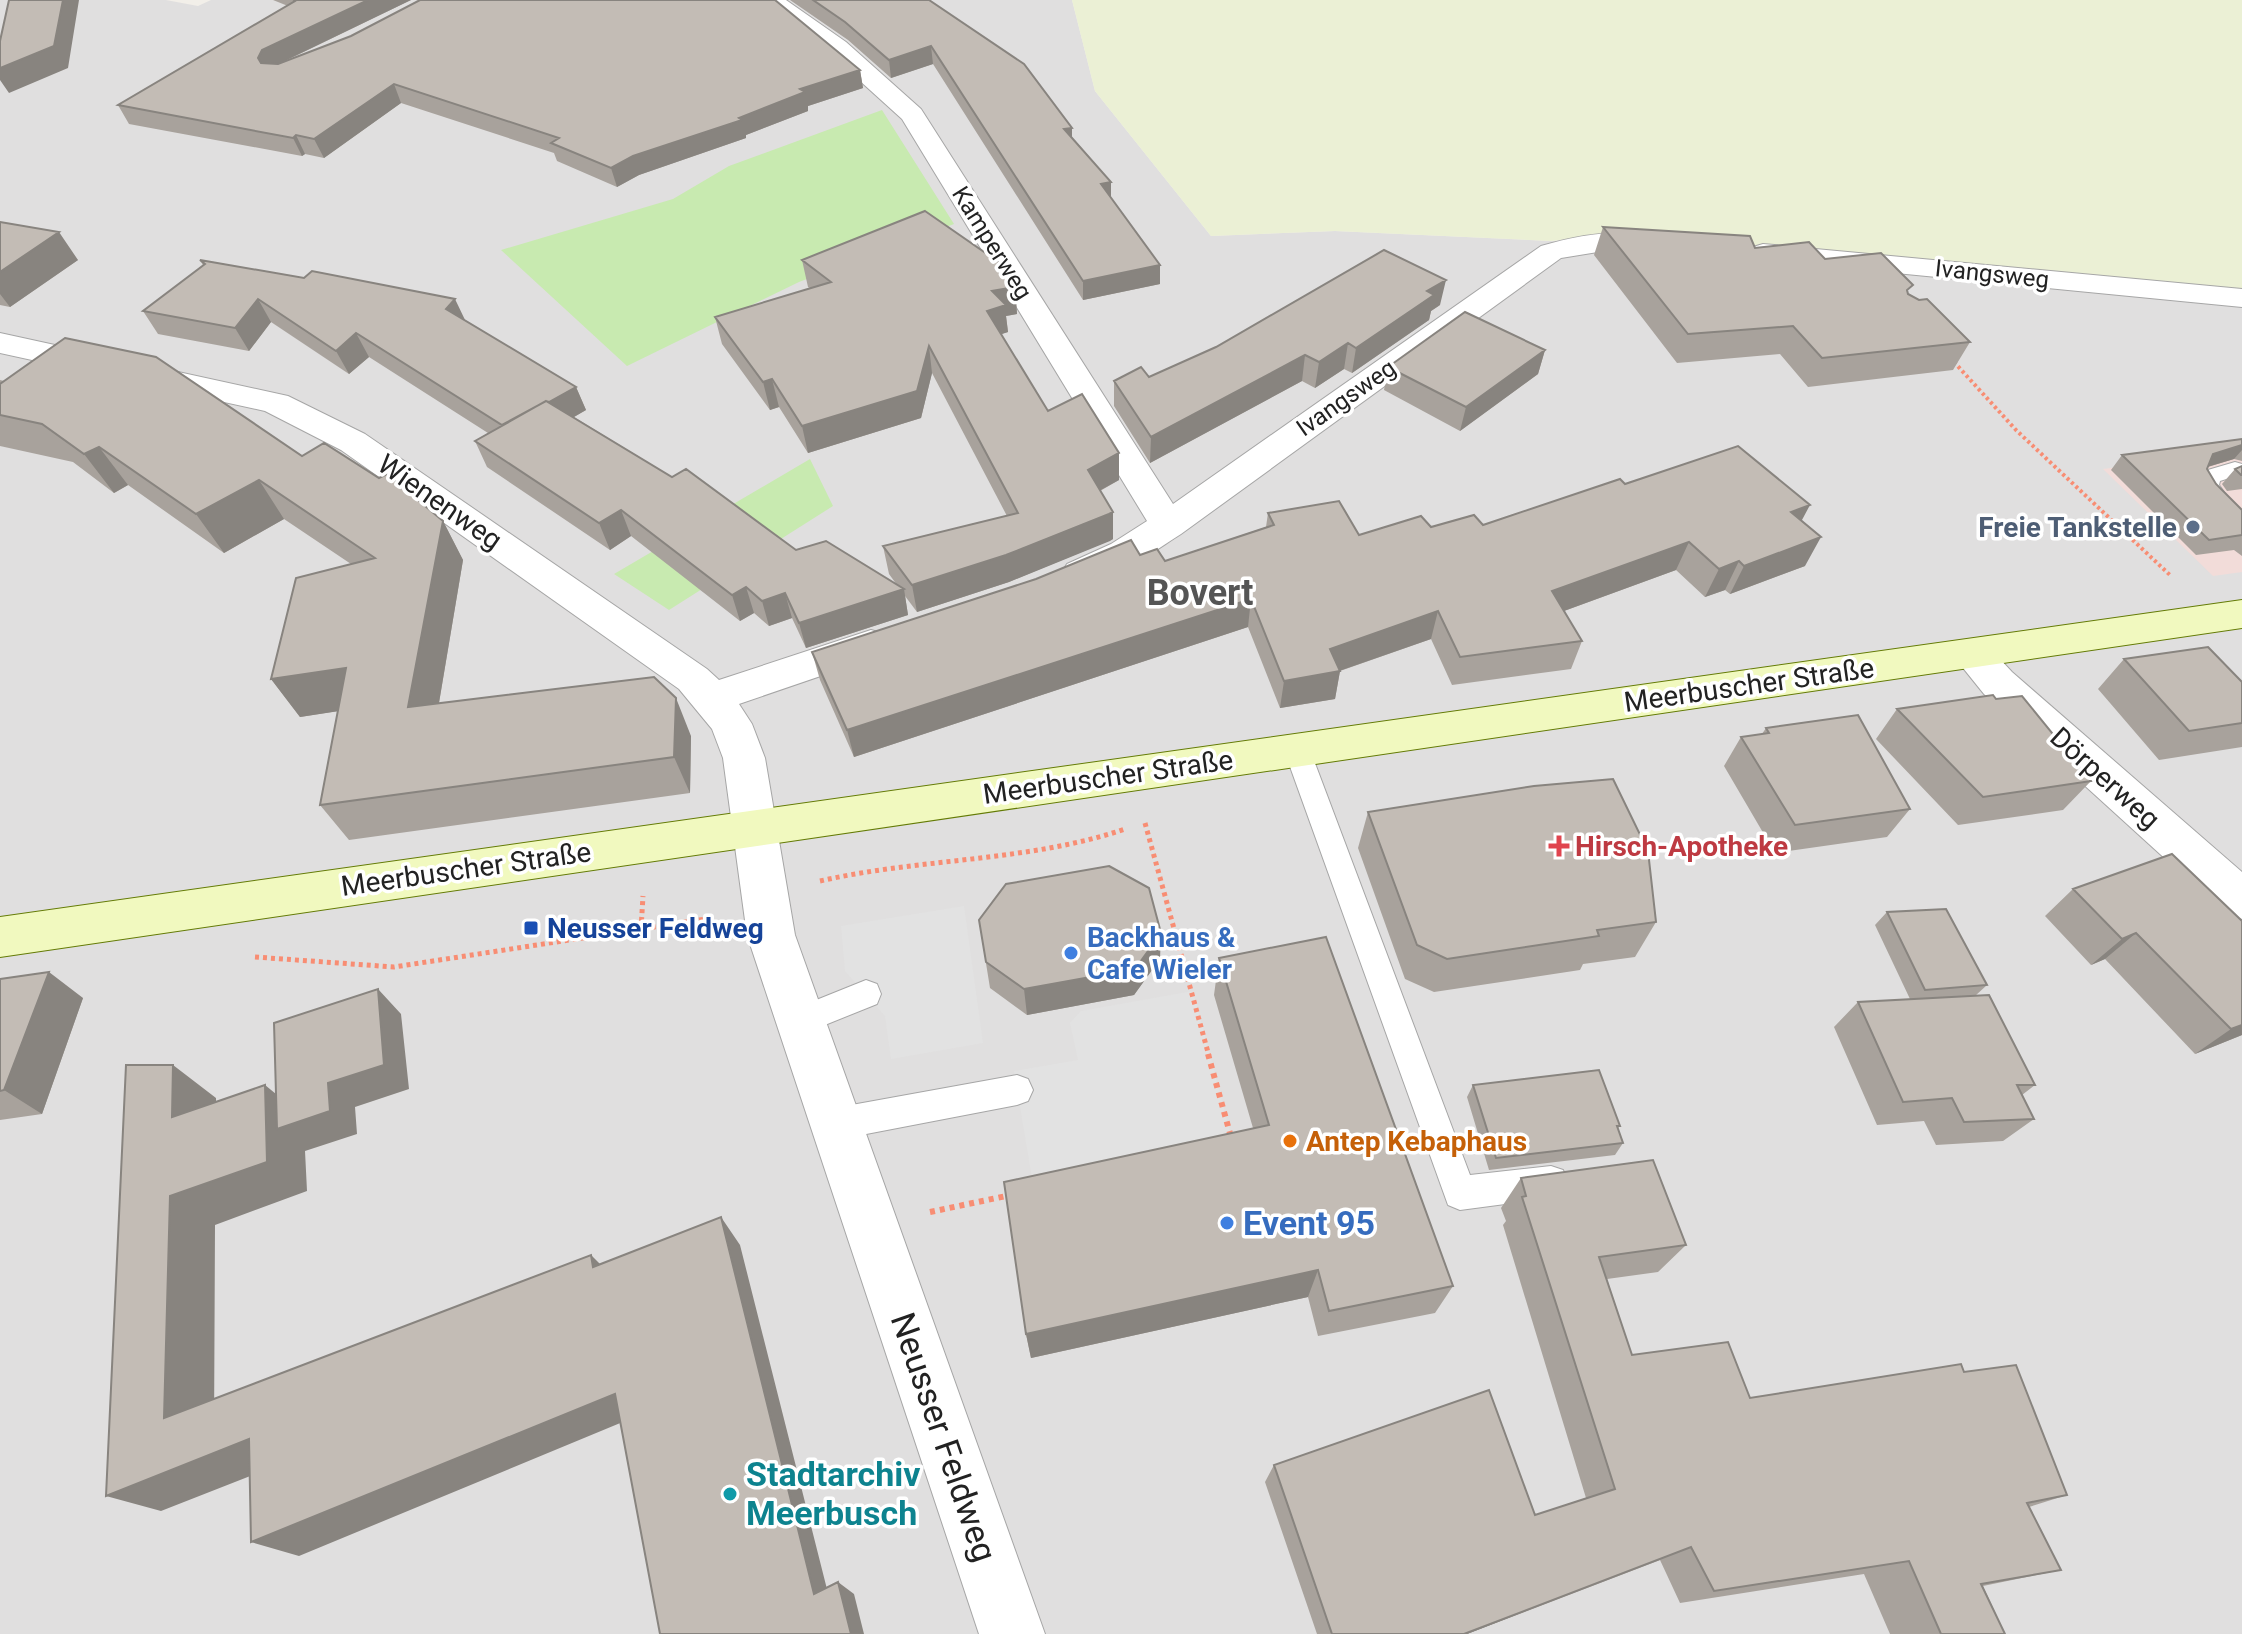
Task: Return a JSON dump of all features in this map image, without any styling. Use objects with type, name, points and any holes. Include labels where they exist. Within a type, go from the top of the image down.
[{"type":"main road","name":"Meerbuscher Straße","points":[[0,937],[2229,616]]},
{"type":"street","name":"Kamperweg","points":[[771,0],[837,47],[912,114],[1168,525]]},
{"type":"street","name":"Ivangsweg","points":[[1051,583],[1124,553],[1168,525],[1551,252],[1583,242],[1614,240],[1691,246]]},
{"type":"street","name":"Ivangsweg","points":[[1737,250],[2242,298]]},
{"type":"street","name":"Wienenweg","points":[[0,343],[276,403],[353,442],[693,679],[731,724],[744,758],[753,828]]},
{"type":"street","points":[[712,698],[909,632]]},
{"type":"street","name":"Dörperweg","points":[[1971,653],[1998,683],[2242,900]]},
{"type":"street","name":"Neusser Feldweg","points":[[753,828],[771,935],[1012,1634]]},
{"type":"lane","points":[[2235,469],[2209,477],[2208,485],[2231,501],[2242,522]]},
{"type":"lane","points":[[1297,750],[1460,1193],[1577,1178]]},
{"type":"lane","points":[[800,1021],[866,994]]},
{"type":"lane","points":[[835,1124],[1017,1090]]},
{"type":"path","points":[[1945,352],[2016,430],[2229,616]]},
{"type":"path","points":[[1144,822],[1235,1150]]},
{"type":"path","points":[[870,1224],[1019,1193]]},
{"type":"shaded area","points":[[0,0],[166,0],[198,6],[211,0],[1072,0],[1095,91],[1211,236],[1335,231],[1551,241],[2242,306],[2242,1634],[0,1634]]},
{"type":"shaded area","points":[[2242,451],[2242,572],[2213,576],[2103,469]]},
{"type":"shaded area","points":[[964,906],[983,1043],[891,1059],[885,1016],[845,971],[841,926]]},
{"type":"shaded area","points":[[1193,991],[1235,1150],[1034,1190],[1014,1071],[1078,1060],[1070,1023],[1081,1011]]},
{"type":"green space","points":[[1072,0],[2242,0],[2242,292],[1611,234],[1551,241],[1335,231],[1211,236],[1095,91]]},
{"type":"green space","points":[[882,110],[954,224],[799,282],[627,366],[501,250],[673,199],[729,166]]},
{"type":"green space","points":[[810,459],[833,506],[669,610],[614,574]]},
{"type":"building","points":[[9,0],[63,0],[54,46],[0,68],[0,41]]},
{"type":"building","points":[[294,0],[368,0],[262,50],[258,58],[261,63],[278,64],[351,36],[420,0],[775,0],[860,70],[800,89],[805,92],[739,118],[742,120],[633,156],[611,168],[551,143],[559,138],[394,84],[314,139],[296,135],[293,138],[118,105]]},
{"type":"building","points":[[813,0],[929,0],[1024,64],[1072,128],[1064,129],[1111,182],[1101,184],[1160,265],[1083,281],[931,46],[889,60],[845,22]]},
{"type":"building","points":[[925,211],[1000,263],[1015,287],[992,291],[1006,305],[987,311],[1048,411],[1082,394],[1119,453],[1088,470],[1113,512],[1006,555],[912,585],[883,546],[1018,513],[929,346],[917,391],[802,426],[772,379],[763,382],[715,317],[831,282],[802,260]]},
{"type":"building","points":[[0,222],[59,232],[0,272]]},
{"type":"building","points":[[1603,227],[1750,236],[1755,248],[1809,242],[1825,259],[1881,253],[1913,285],[1907,290],[1908,294],[1919,300],[1927,299],[1970,342],[1822,358],[1793,326],[1688,334]]},
{"type":"building","points":[[1384,250],[1446,280],[1427,291],[1434,295],[1356,348],[1348,343],[1319,362],[1305,355],[1151,437],[1114,381],[1141,367],[1149,377],[1216,347]]},
{"type":"building","points":[[200,260],[304,278],[312,271],[455,299],[446,309],[576,387],[502,425],[356,333],[336,351],[258,299],[235,328],[143,311],[205,264]]},
{"type":"building","points":[[1465,312],[1545,350],[1466,407],[1388,367]]},
{"type":"building","points":[[65,338],[156,357],[302,456],[324,443],[379,478],[387,474],[443,521],[408,707],[654,677],[676,698],[674,757],[320,805],[346,668],[271,679],[296,578],[375,558],[259,480],[196,514],[99,447],[84,454],[42,424],[0,415],[0,384]]},
{"type":"building","points":[[546,401],[672,477],[686,469],[796,550],[826,541],[904,589],[799,623],[785,593],[762,601],[746,587],[732,595],[621,510],[599,523],[475,441]]},
{"type":"building","points":[[2242,439],[2242,445],[2213,454],[2207,469],[2216,484],[2242,510],[2242,535],[2209,540],[2122,455]]},
{"type":"building","points":[[1738,446],[1810,505],[1791,512],[1821,537],[1744,566],[1739,561],[1719,569],[1689,542],[1552,591],[1582,641],[1460,657],[1438,611],[1330,649],[1340,671],[1284,681],[1251,599],[847,730],[812,652],[1036,579],[1131,540],[1140,555],[1157,549],[1165,561],[1274,525],[1268,513],[1339,501],[1359,535],[1421,516],[1431,527],[1474,515],[1483,525],[1620,479],[1625,484]]},
{"type":"building","points":[[2208,647],[2242,682],[2242,723],[2189,731],[2124,659]]},
{"type":"building","points":[[1993,695],[1996,699],[2022,696],[2091,781],[1983,797],[1897,709]]},
{"type":"building","points":[[1858,715],[1910,809],[1795,825],[1741,737],[1769,733],[1766,728]]},
{"type":"building","points":[[1613,779],[1648,851],[1656,922],[1597,930],[1599,936],[1447,959],[1417,945],[1368,812],[1534,786]]},
{"type":"building","points":[[2172,854],[2242,921],[2242,1025],[2231,1029],[2136,933],[2122,939],[2073,889]]},
{"type":"building","name":"Backhaus & Cafe Wieler","points":[[1109,866],[1149,888],[1161,933],[1135,969],[1024,989],[986,962],[979,920],[1006,884]]},
{"type":"building","points":[[1946,909],[1987,985],[1925,990],[1887,912]]},
{"type":"building","points":[[1326,937],[1453,1286],[1329,1311],[1318,1270],[1026,1334],[1004,1182],[1269,1125],[1219,958]]},
{"type":"building","points":[[49,972],[4,1090],[0,1091],[0,979]]},
{"type":"building","points":[[378,989],[384,1065],[328,1083],[330,1111],[277,1129],[274,1023]]},
{"type":"building","points":[[1989,995],[2035,1085],[2017,1085],[2034,1119],[1964,1122],[1952,1098],[1903,1102],[1858,1002]]},
{"type":"building","points":[[126,1065],[173,1065],[172,1117],[265,1085],[267,1162],[170,1196],[164,1418],[591,1255],[593,1267],[721,1217],[814,1594],[838,1582],[851,1634],[660,1634],[615,1394],[251,1542],[249,1439],[106,1496]]},
{"type":"building","points":[[1599,1070],[1620,1126],[1617,1126],[1623,1143],[1496,1158],[1473,1085]]},
{"type":"building","points":[[1653,1160],[1686,1245],[1599,1257],[1632,1355],[1728,1342],[1750,1398],[1961,1364],[1964,1372],[2016,1365],[2067,1495],[2027,1503],[2061,1570],[1981,1584],[2005,1634],[1941,1634],[1909,1561],[1714,1591],[1691,1547],[1464,1634],[1332,1634],[1274,1465],[1489,1390],[1535,1515],[1615,1489],[1522,1197],[1526,1196],[1521,1178]]},
{"type":"place","name":"Freie Tankstelle","points":[[2193,527]]},
{"type":"place","name":"Hirsch-Apotheke","points":[[1559,846]]},
{"type":"place","name":"Neusser Feldweg","points":[[531,928]]},
{"type":"place","name":"Backhaus & Cafe Wieler","points":[[1071,953]]},
{"type":"place","name":"Antep Kebaphaus","points":[[1290,1141]]},
{"type":"place","name":"Event 95","points":[[1227,1223]]},
{"type":"place","name":"Stadtarchiv Meerbusch","points":[[730,1494]]},
{"type":"district","name":"Bovert","points":[[1200,593]]}]
